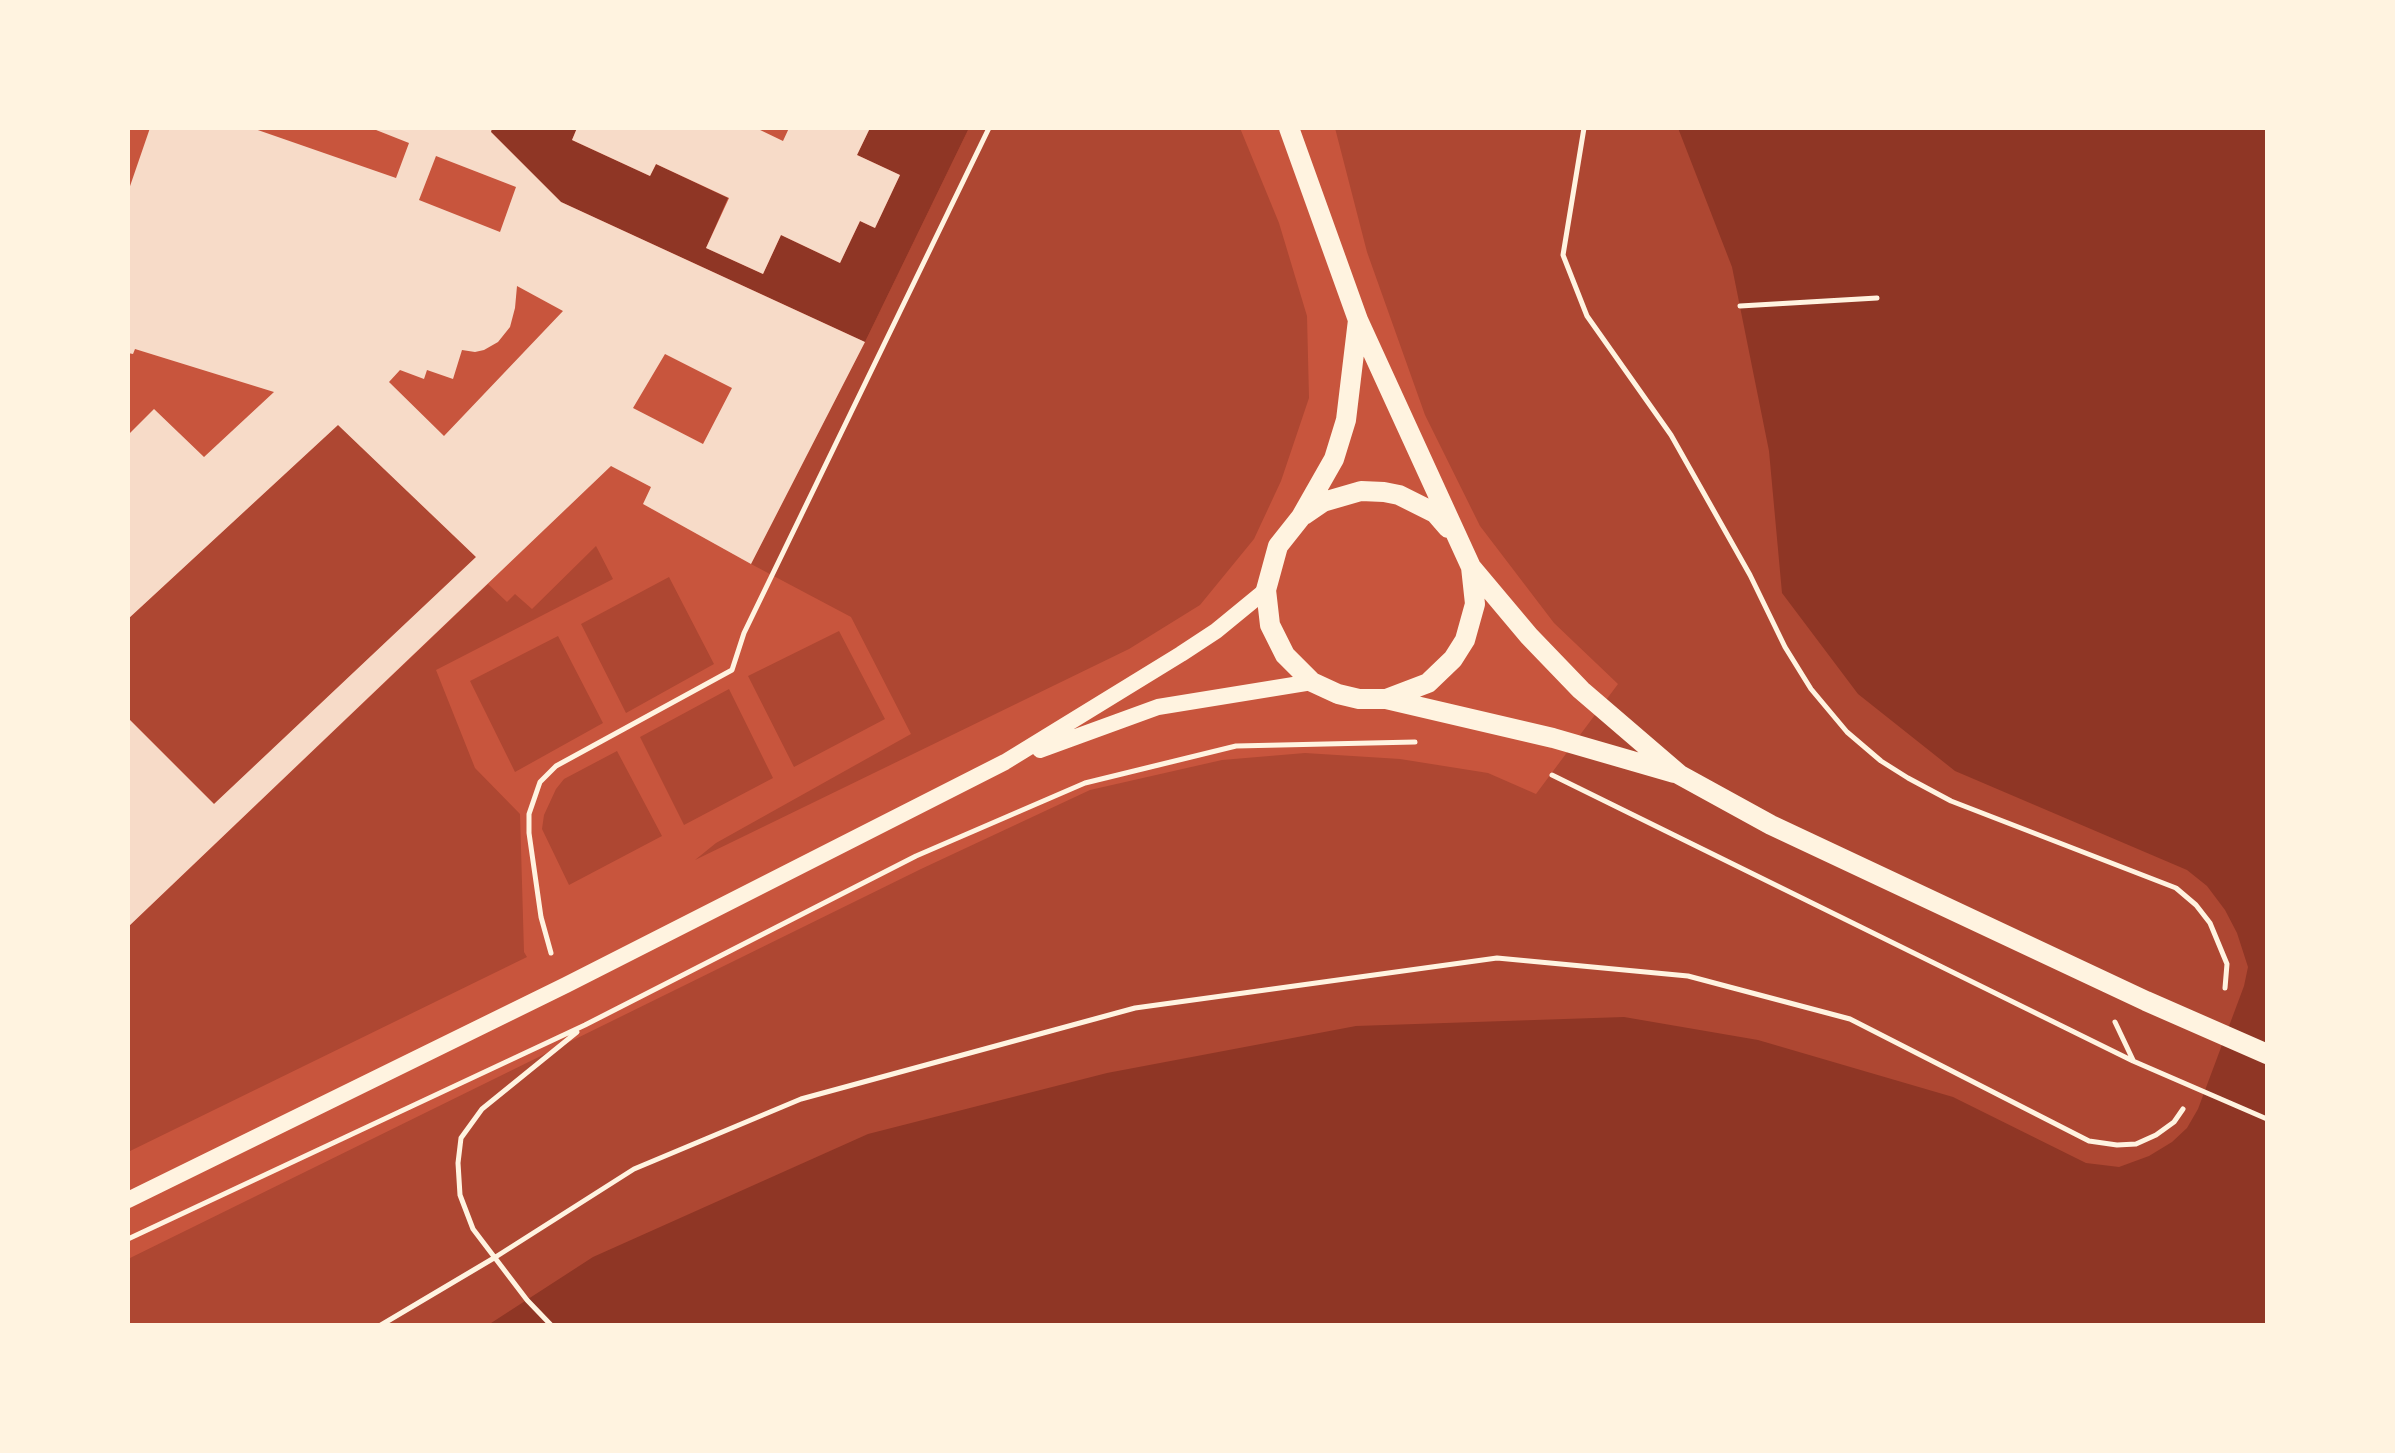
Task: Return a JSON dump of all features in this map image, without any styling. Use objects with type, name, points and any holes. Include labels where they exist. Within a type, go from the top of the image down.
[{"type":"main road","points":[[1289,128],[1358,320],[1471,567],[1529,636],[1581,690],[1680,775],[1771,825],[2146,1001],[2267,1054]]},
{"type":"main road","points":[[1358,320],[1346,420],[1334,459],[1301,517],[1278,546],[1266,590],[1270,625],[1285,655],[1312,682],[1338,694],[1359,699],[1386,699],[1553,738],[1680,775]]},
{"type":"main road","points":[[1301,517],[1323,502],[1361,491],[1384,492],[1399,495],[1435,513],[1459,541]]},
{"type":"main road","points":[[1386,699],[1428,683],[1453,659],[1465,640],[1475,604],[1471,567]]},
{"type":"main road","points":[[128,1200],[566,985],[1005,762],[1097,708],[1216,631],[1266,590]]},
{"type":"main road","points":[[1005,762],[1158,707],[1312,682]]},
{"type":"path","points":[[551,953],[541,917],[529,833],[531,806],[540,782],[556,766],[732,670],[744,633],[989,128]]},
{"type":"path","points":[[1584,128],[1563,255],[1587,316],[1671,435],[1750,575],[1785,647],[1811,689],[1847,732],[1881,761],[1918,784],[1951,801],[2176,888],[2196,905],[2210,923],[2227,964],[2225,988]]},
{"type":"path","points":[[1740,306],[1877,298]]},
{"type":"path","points":[[128,1239],[585,1025],[916,856],[1085,783],[1236,746],[1423,742]]},
{"type":"path","points":[[1542,770],[2146,1067],[2267,1119]]},
{"type":"path","points":[[381,1325],[634,1169],[801,1099],[1135,1008],[1497,958],[1688,976],[1850,1019],[2089,1141],[2136,1144],[2174,1122],[2183,1109]]},
{"type":"path","points":[[551,1325],[527,1300],[473,1229],[460,1195],[458,1163],[461,1138],[482,1109],[585,1025]]},
{"type":"shaded area","points":[[492,128],[577,128],[572,140],[650,176],[656,164],[728,198],[706,248],[763,274],[781,235],[840,263],[860,221],[875,228],[900,175],[857,155],[870,128],[969,128],[865,342],[561,202],[491,132]]},
{"type":"shaded area","points":[[969,128],[1240,128],[1279,223],[1307,316],[1309,398],[1281,481],[1254,539],[1200,605],[1129,649],[695,860],[716,843],[911,734],[851,617],[751,564],[865,342]]},
{"type":"shaded area","points":[[1335,128],[2267,128],[2267,1325],[128,1325],[128,1259],[921,869],[1090,790],[1222,760],[1305,753],[1400,759],[1488,773],[1536,794],[1618,684],[1554,623],[1480,526],[1425,415],[1367,252]]},
{"type":"shaded area","points":[[1678,128],[2267,128],[2267,1325],[488,1325],[593,1257],[868,1134],[1107,1073],[1356,1026],[1624,1017],[1758,1040],[1953,1097],[2086,1163],[2119,1167],[2149,1156],[2187,1128],[2198,1109],[2244,986],[2248,967],[2237,933],[2207,886],[2187,870],[1955,771],[1858,694],[1782,593],[1769,451],[1732,267]]},
{"type":"shaded area","points":[[338,425],[476,557],[214,804],[128,718],[128,619]]},
{"type":"shaded area","points":[[596,546],[613,579],[436,670],[475,768],[520,814],[524,952],[527,957],[128,1152],[128,927],[488,584],[507,602],[515,594],[532,609]]},
{"type":"shaded area","points":[[669,577],[714,664],[626,713],[581,624]]},
{"type":"shaded area","points":[[839,631],[885,719],[794,767],[748,676]]},
{"type":"shaded area","points":[[558,636],[603,723],[515,772],[470,681]]},
{"type":"shaded area","points":[[729,689],[773,778],[684,825],[640,737]]},
{"type":"shaded area","points":[[617,751],[662,836],[569,885],[542,829],[544,815],[564,779]]},
{"type":"building","points":[[150,128],[252,128],[396,178],[409,143],[371,128],[492,128],[491,132],[561,202],[865,342],[751,564],[643,504],[651,487],[611,466],[128,927],[128,718],[214,804],[476,557],[338,425],[128,619],[128,435],[154,409],[204,457],[274,392],[135,349],[133,354],[128,353],[128,192]],"holes":[[[436,156],[516,187],[500,232],[419,200]],[[517,286],[563,311],[444,436],[389,382],[400,370],[424,379],[427,370],[453,379],[462,350],[475,352],[498,342],[510,327]],[[665,354],[732,388],[703,444],[633,408]]]},
{"type":"building","points":[[577,128],[756,128],[783,141],[789,128],[870,128],[857,155],[900,175],[875,228],[860,221],[840,263],[781,235],[763,274],[706,248],[729,198],[656,164],[650,176],[572,140]]}]
